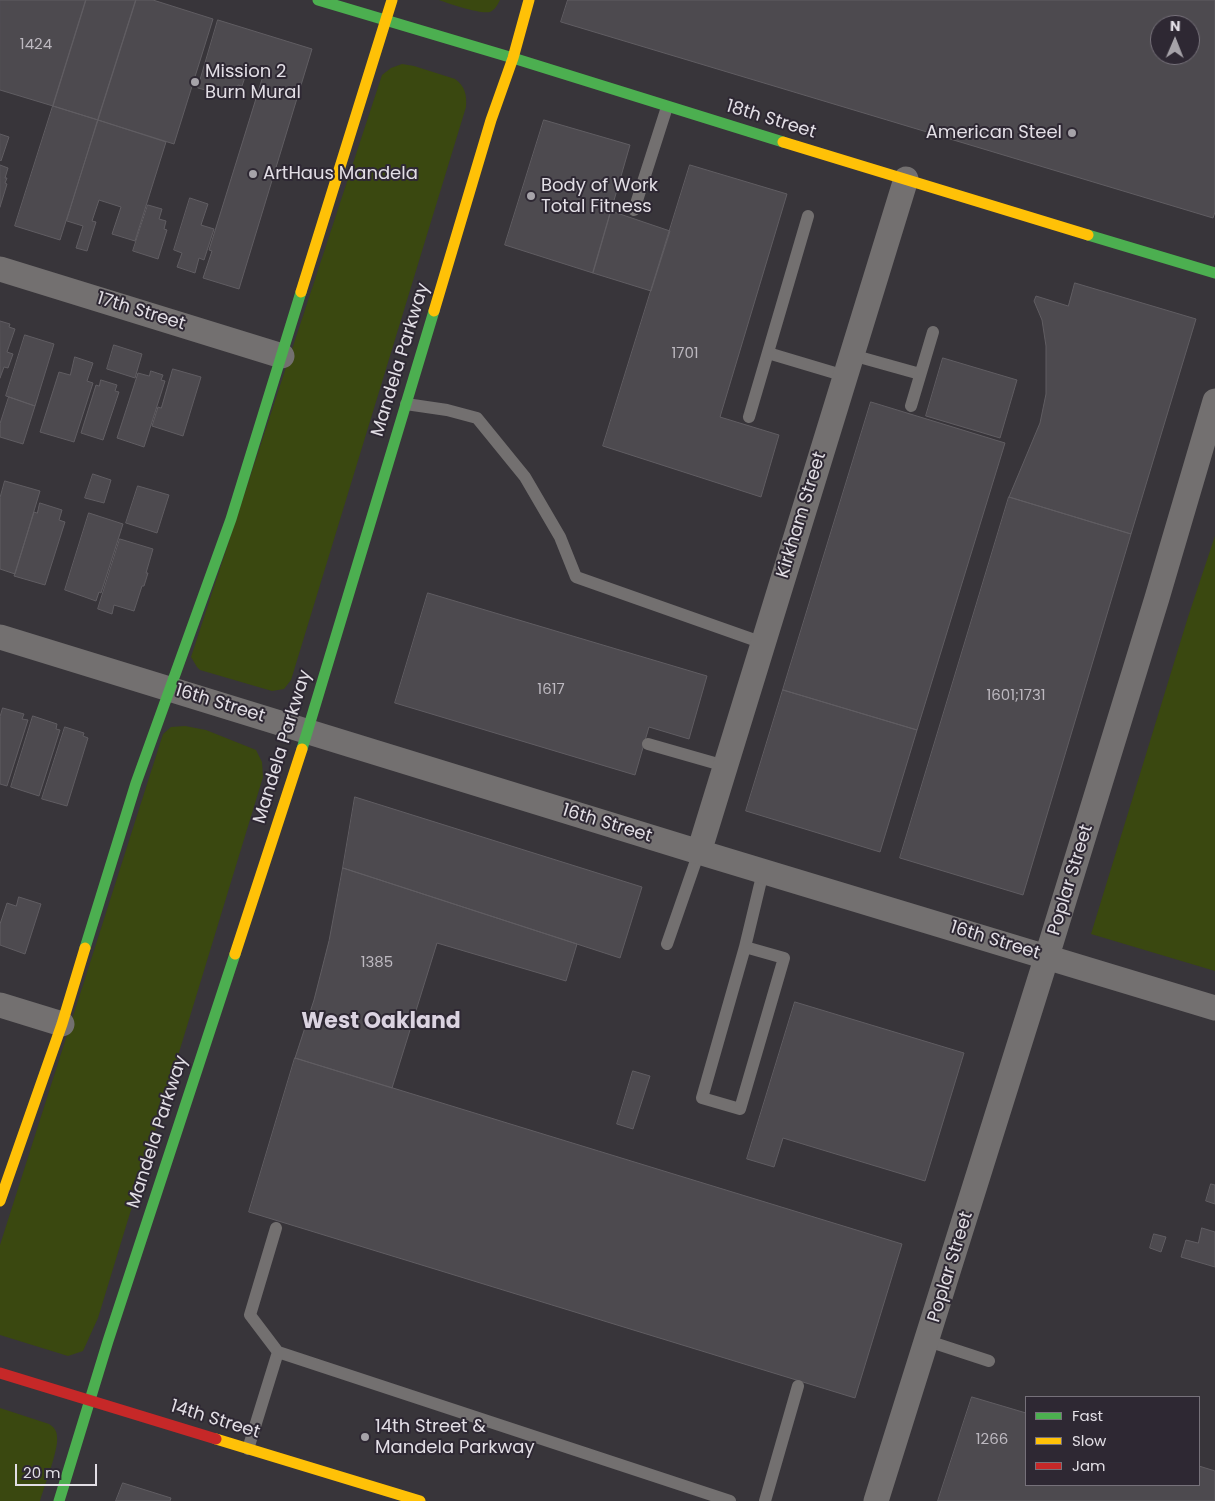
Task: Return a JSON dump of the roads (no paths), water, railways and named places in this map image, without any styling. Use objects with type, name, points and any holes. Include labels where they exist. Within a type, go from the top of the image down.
[{"type":"main road","name":"18th Street","points":[[318,0],[1215,273]]},
{"type":"main road","points":[[0,1201],[62,1024],[136,783],[231,518],[392,0]]},
{"type":"main road","name":"Mandela Parkway","points":[[59,1501],[108,1341],[307,732],[491,120],[513,58],[529,0]]},
{"type":"main road","name":"14th Street","points":[[0,1373],[420,1501]]},
{"type":"street","name":"Kirkham Street","points":[[699,852],[906,179]]},
{"type":"street","name":"17th Street","points":[[0,269],[282,356]]},
{"type":"street","name":"Poplar Street","points":[[876,1501],[928,1341],[1047,956],[1157,598],[1215,401]]},
{"type":"street","name":"16th Street","points":[[0,637],[763,872],[1215,1008]]},
{"type":"street","points":[[0,1006],[62,1024]]},
{"type":"lane","points":[[634,210],[667,107]]},
{"type":"lane","points":[[750,417],[808,216]]},
{"type":"lane","points":[[911,406],[933,332]]},
{"type":"lane","points":[[768,353],[920,374]]},
{"type":"lane","points":[[406,404],[447,410],[477,418],[525,477],[560,537],[576,577],[763,643]]},
{"type":"lane","points":[[648,744],[725,766]]},
{"type":"lane","points":[[667,944],[699,852]]},
{"type":"lane","points":[[745,946],[784,958],[740,1109],[702,1098],[745,946],[763,872]]},
{"type":"lane","points":[[276,1228],[250,1315],[278,1352],[704,1497],[730,1501]]},
{"type":"lane","points":[[928,1341],[989,1361]]},
{"type":"lane","points":[[248,1448],[278,1352]]},
{"type":"lane","points":[[765,1501],[798,1386]]},
{"type":"place","name":"Mission 2 Burn Mural","points":[[195,82]]},
{"type":"place","name":"American Steel","points":[[1072,133]]},
{"type":"place","name":"ArtHaus Mandela","points":[[253,174]]},
{"type":"place","name":"Body of Work Total Fitness","points":[[531,196]]},
{"type":"place","name":"14th Street & Mandela Parkway","points":[[365,1437]]},
{"type":"district","name":"West Oakland","points":[[381,1022]]}]
